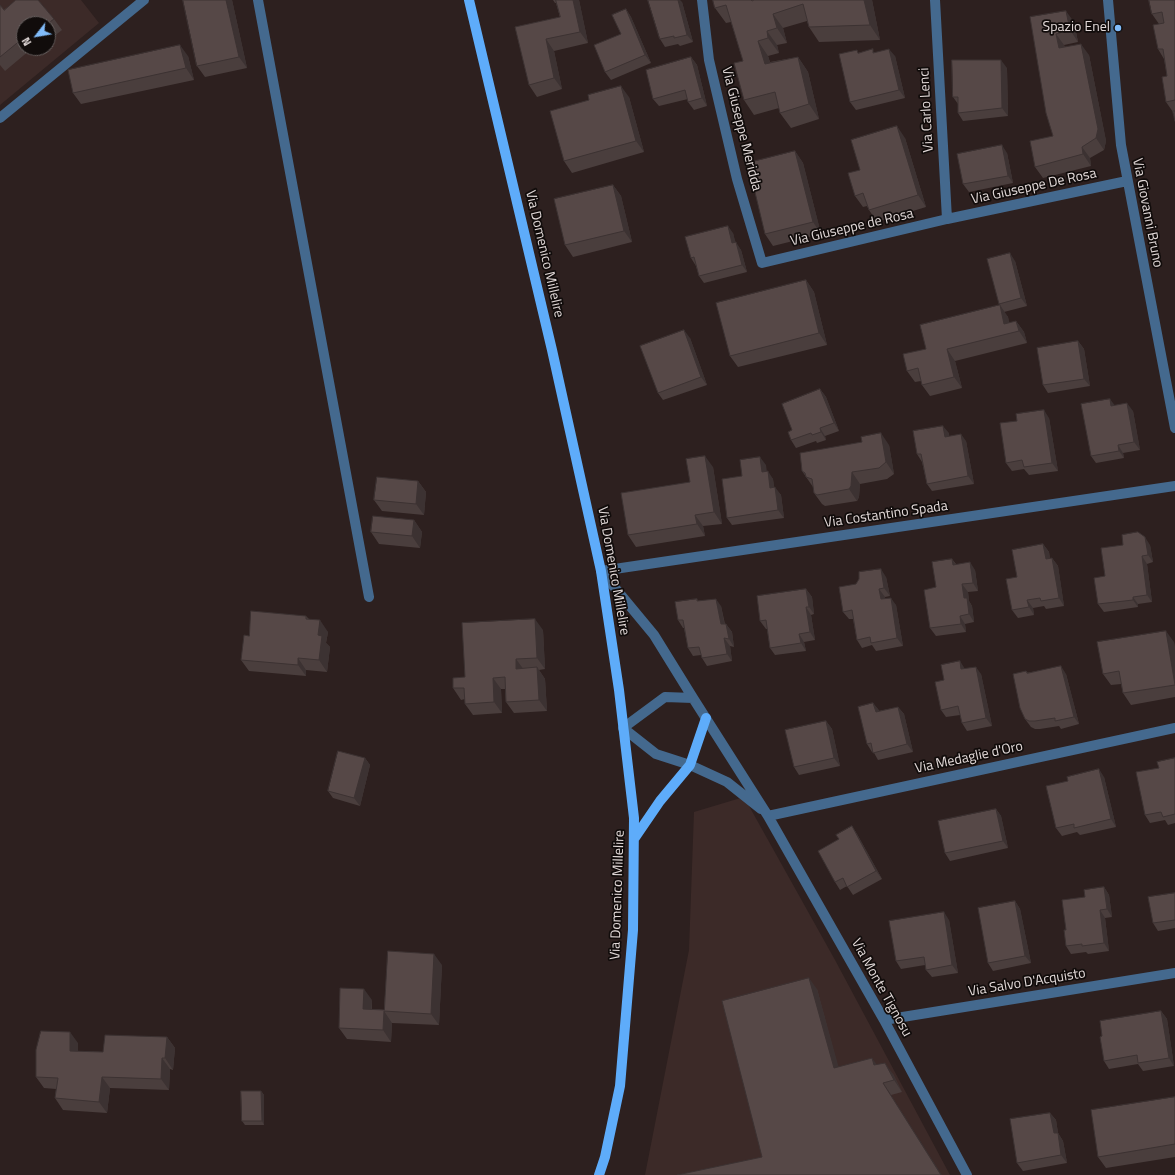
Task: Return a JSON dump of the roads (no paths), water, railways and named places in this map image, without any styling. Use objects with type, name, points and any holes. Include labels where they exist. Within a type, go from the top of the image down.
[{"type":"main road","name":"Via Domenico Millelire","points":[[470,0],[554,358],[602,571],[624,728],[634,818],[633,930],[620,1086],[605,1157]]},
{"type":"main road","points":[[634,839],[660,801],[690,765],[706,718]]},
{"type":"main road","points":[[599,1175],[605,1157]]},
{"type":"main road","points":[[604,1175],[605,1157]]},
{"type":"street","points":[[0,118],[144,0]]},
{"type":"street","points":[[258,0],[369,597]]},
{"type":"street","name":"Via Giuseppe Meridda","points":[[702,0],[709,60],[737,179],[762,263]]},
{"type":"street","name":"Via Carlo Lenci","points":[[936,0],[947,220]]},
{"type":"street","name":"Via Giovanni Bruno","points":[[1108,0],[1121,145],[1175,428]]},
{"type":"street","name":"Via Giuseppe De Rosa","points":[[947,220],[1127,181]]},
{"type":"street","name":"Via Giuseppe de Rosa","points":[[762,263],[947,220]]},
{"type":"street","name":"Via Costantino Spada","points":[[602,571],[1175,486]]},
{"type":"street","name":"Via Monte Tignosu","points":[[602,571],[654,635],[768,816],[884,1020],[967,1175]]},
{"type":"street","points":[[624,728],[665,697],[693,698]]},
{"type":"street","name":"Via Monte Tignosu","points":[[624,728],[656,754],[690,765],[727,782],[768,816]]},
{"type":"street","name":"Via Medaglie d'Oro","points":[[768,816],[1175,728]]},
{"type":"street","name":"Via Salvo D'Acquisto","points":[[884,1020],[1175,973]]},
{"type":"place","name":"Spazio Enel","points":[[1118,28]]}]
